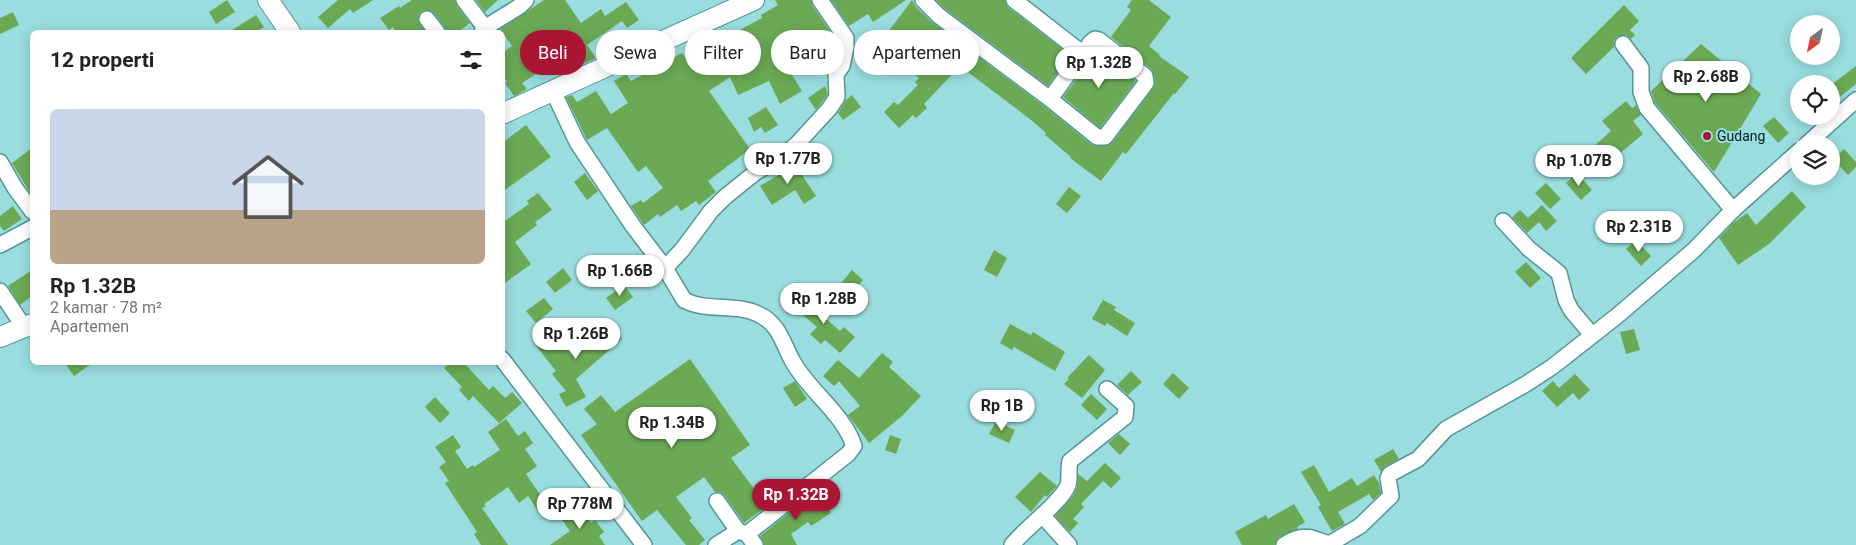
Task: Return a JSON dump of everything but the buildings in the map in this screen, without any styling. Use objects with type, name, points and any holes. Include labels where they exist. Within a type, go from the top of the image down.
[{"type":"main road","points":[[268,0],[289,30]]},
{"type":"main road","points":[[285,0],[304,30]]},
{"type":"main road","points":[[505,113],[754,0]]},
{"type":"main road","points":[[0,336],[28,325]]},
{"type":"street","points":[[464,0],[483,30]]},
{"type":"street","points":[[485,30],[526,0]]},
{"type":"street","points":[[665,268],[682,250],[711,211],[725,197],[756,172],[778,159],[796,145],[829,109],[837,97],[836,74],[842,66],[846,38],[820,0]]},
{"type":"street","points":[[922,0],[946,21],[1050,99],[1097,137],[1105,137],[1146,84],[1146,76],[1099,40],[1093,40],[1050,99]]},
{"type":"street","points":[[1014,0],[1082,53]]},
{"type":"street","points":[[426,19],[435,30]]},
{"type":"street","points":[[1623,44],[1641,68],[1641,92],[1647,108],[1733,210]]},
{"type":"street","points":[[553,91],[577,142],[633,226],[665,268],[680,296],[689,303],[746,309],[769,320],[782,337],[789,354],[802,376],[841,423],[854,446],[848,454],[747,537],[716,545]]},
{"type":"street","points":[[1817,135],[1856,100]]},
{"type":"street","points":[[1284,545],[1291,540],[1306,537],[1326,544],[1331,543],[1360,526],[1391,496],[1388,478],[1394,471],[1418,459],[1446,429],[1526,384],[1552,367],[1617,316],[1694,250],[1733,210],[1790,159]]},
{"type":"street","points":[[0,162],[30,208]]},
{"type":"street","points":[[1503,220],[1529,249],[1559,273],[1566,300],[1571,310],[1592,335]]},
{"type":"street","points":[[0,245],[30,229]]},
{"type":"street","points":[[0,291],[28,325]]},
{"type":"street","points":[[505,363],[644,545]]},
{"type":"street","points":[[1012,545],[1021,534],[1058,500],[1068,485],[1070,461],[1125,417],[1126,406],[1107,389]]},
{"type":"street","points":[[717,501],[747,537]]},
{"type":"street","points":[[1042,515],[1069,545]]},
{"type":"place","name":"Gudang","points":[[1707,136]]}]
